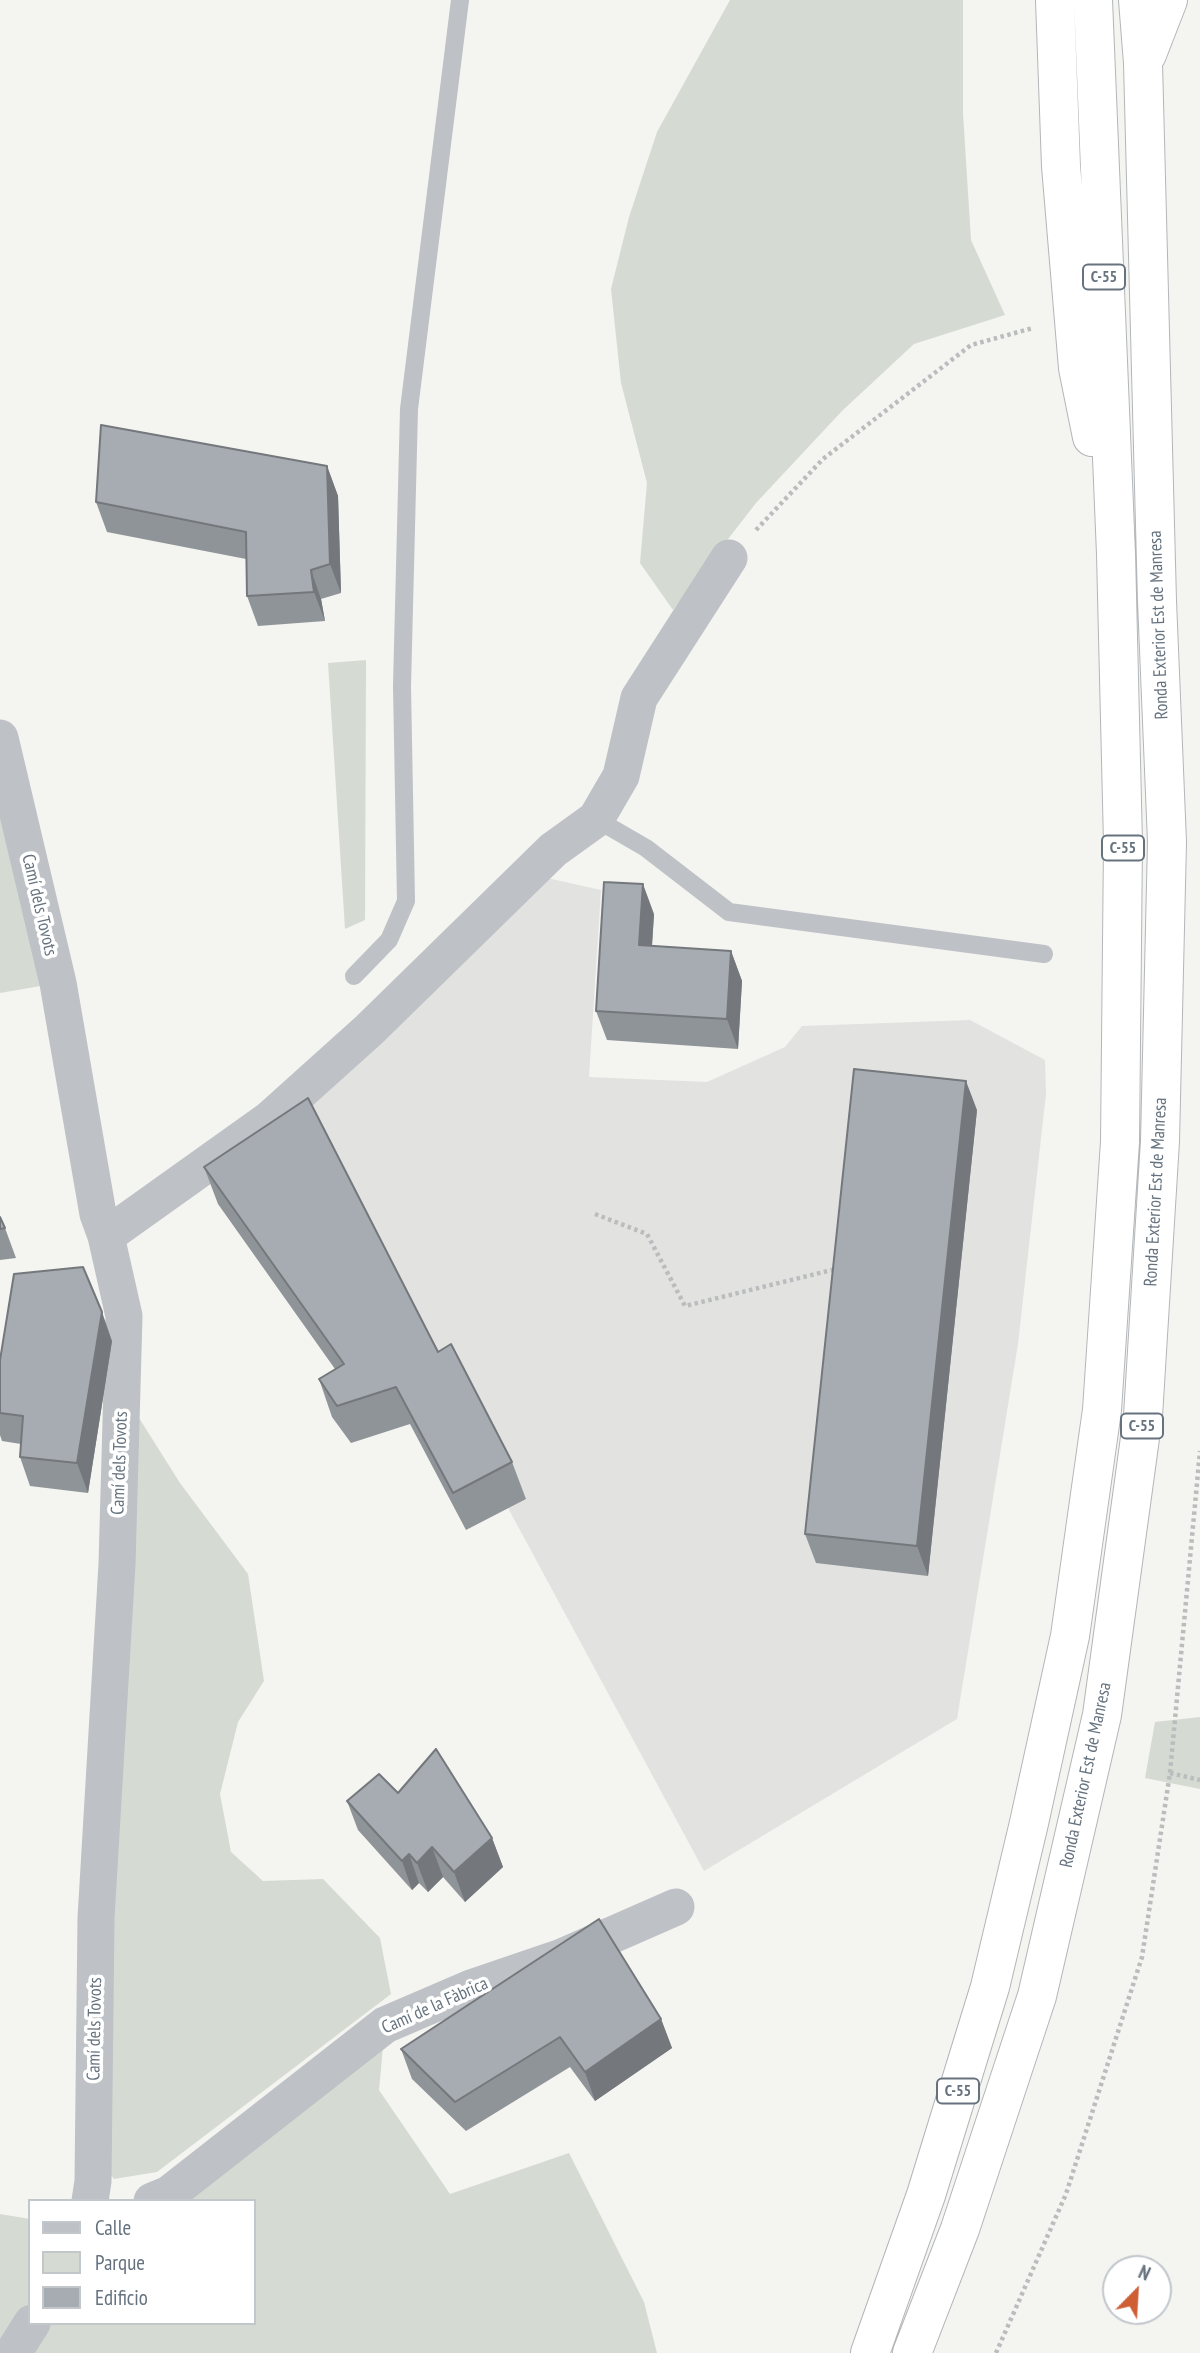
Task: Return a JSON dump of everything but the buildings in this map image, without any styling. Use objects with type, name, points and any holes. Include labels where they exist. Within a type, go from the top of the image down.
[{"type":"highway","points":[[1055,0],[1061,166],[1078,369],[1116,554]]},
{"type":"highway","name":"C-55","points":[[870,2353],[926,2195],[990,1987],[1070,1636],[1100,1423],[1120,1142],[1123,843],[1116,554],[1093,0]]},
{"type":"highway","name":"Ronda Exterior Est de Manresa","points":[[912,2353],[960,2229],[1037,1996],[1102,1715],[1143,1416],[1160,1141],[1167,842],[1157,601],[1143,63],[1138,0]]},
{"type":"highway","points":[[1143,63],[1168,0]]},
{"type":"street","points":[[106,1236],[270,1119],[369,1030],[553,850],[596,820],[621,776],[639,698],[729,558]]},
{"type":"street","name":"Camí dels Tovots","points":[[0,738],[58,983],[98,1214],[106,1236],[124,1316],[117,1564],[96,1918],[93,2181],[90,2199]]},
{"type":"street","name":"Camí de la Fàbrica","points":[[157,2199],[169,2194],[385,2025],[471,1988],[562,1957],[676,1907]]},
{"type":"street","points":[[13,2353],[31,2325]]},
{"type":"lane","points":[[354,976],[388,940],[406,901],[402,686],[409,409],[460,0]]},
{"type":"lane","points":[[596,820],[646,848],[729,912],[1045,954]]},
{"type":"path","points":[[729,558],[823,459],[971,345],[1045,324]]},
{"type":"path","points":[[595,1214],[647,1234],[685,1306],[847,1266]]},
{"type":"path","points":[[996,2353],[1066,2194],[1142,1957],[1170,1773],[1200,1451]]},
{"type":"path","points":[[1170,1773],[1200,1780]]},
{"type":"shaded area","points":[[547,878],[601,890],[589,1077],[707,1082],[785,1047],[802,1026],[970,1020],[1045,1060],[1046,1094],[1018,1344],[957,1719],[704,1871],[508,1508],[525,1499],[451,1389],[321,1135],[307,1096]]},
{"type":"green space","points":[[730,0],[963,0],[963,113],[971,240],[1005,315],[914,344],[842,411],[756,503],[673,610],[640,563],[647,483],[621,383],[611,289],[629,217],[657,132]]},
{"type":"green space","points":[[366,660],[365,920],[345,929],[328,663]]},
{"type":"green space","points":[[0,738],[58,983],[0,993]]},
{"type":"green space","points":[[122,1391],[180,1483],[248,1574],[264,1681],[238,1722],[220,1794],[231,1852],[263,1881],[323,1879],[380,1938],[391,1994],[157,2172],[114,2179],[93,2153]]},
{"type":"green space","points":[[1200,1717],[1200,1789],[1145,1778],[1155,1722]]},
{"type":"green space","points":[[385,2025],[379,2090],[450,2194],[569,2153],[644,2302],[657,2353],[0,2353],[0,2214],[28,2219],[28,2325],[256,2325],[256,2199],[155,2199]]}]
